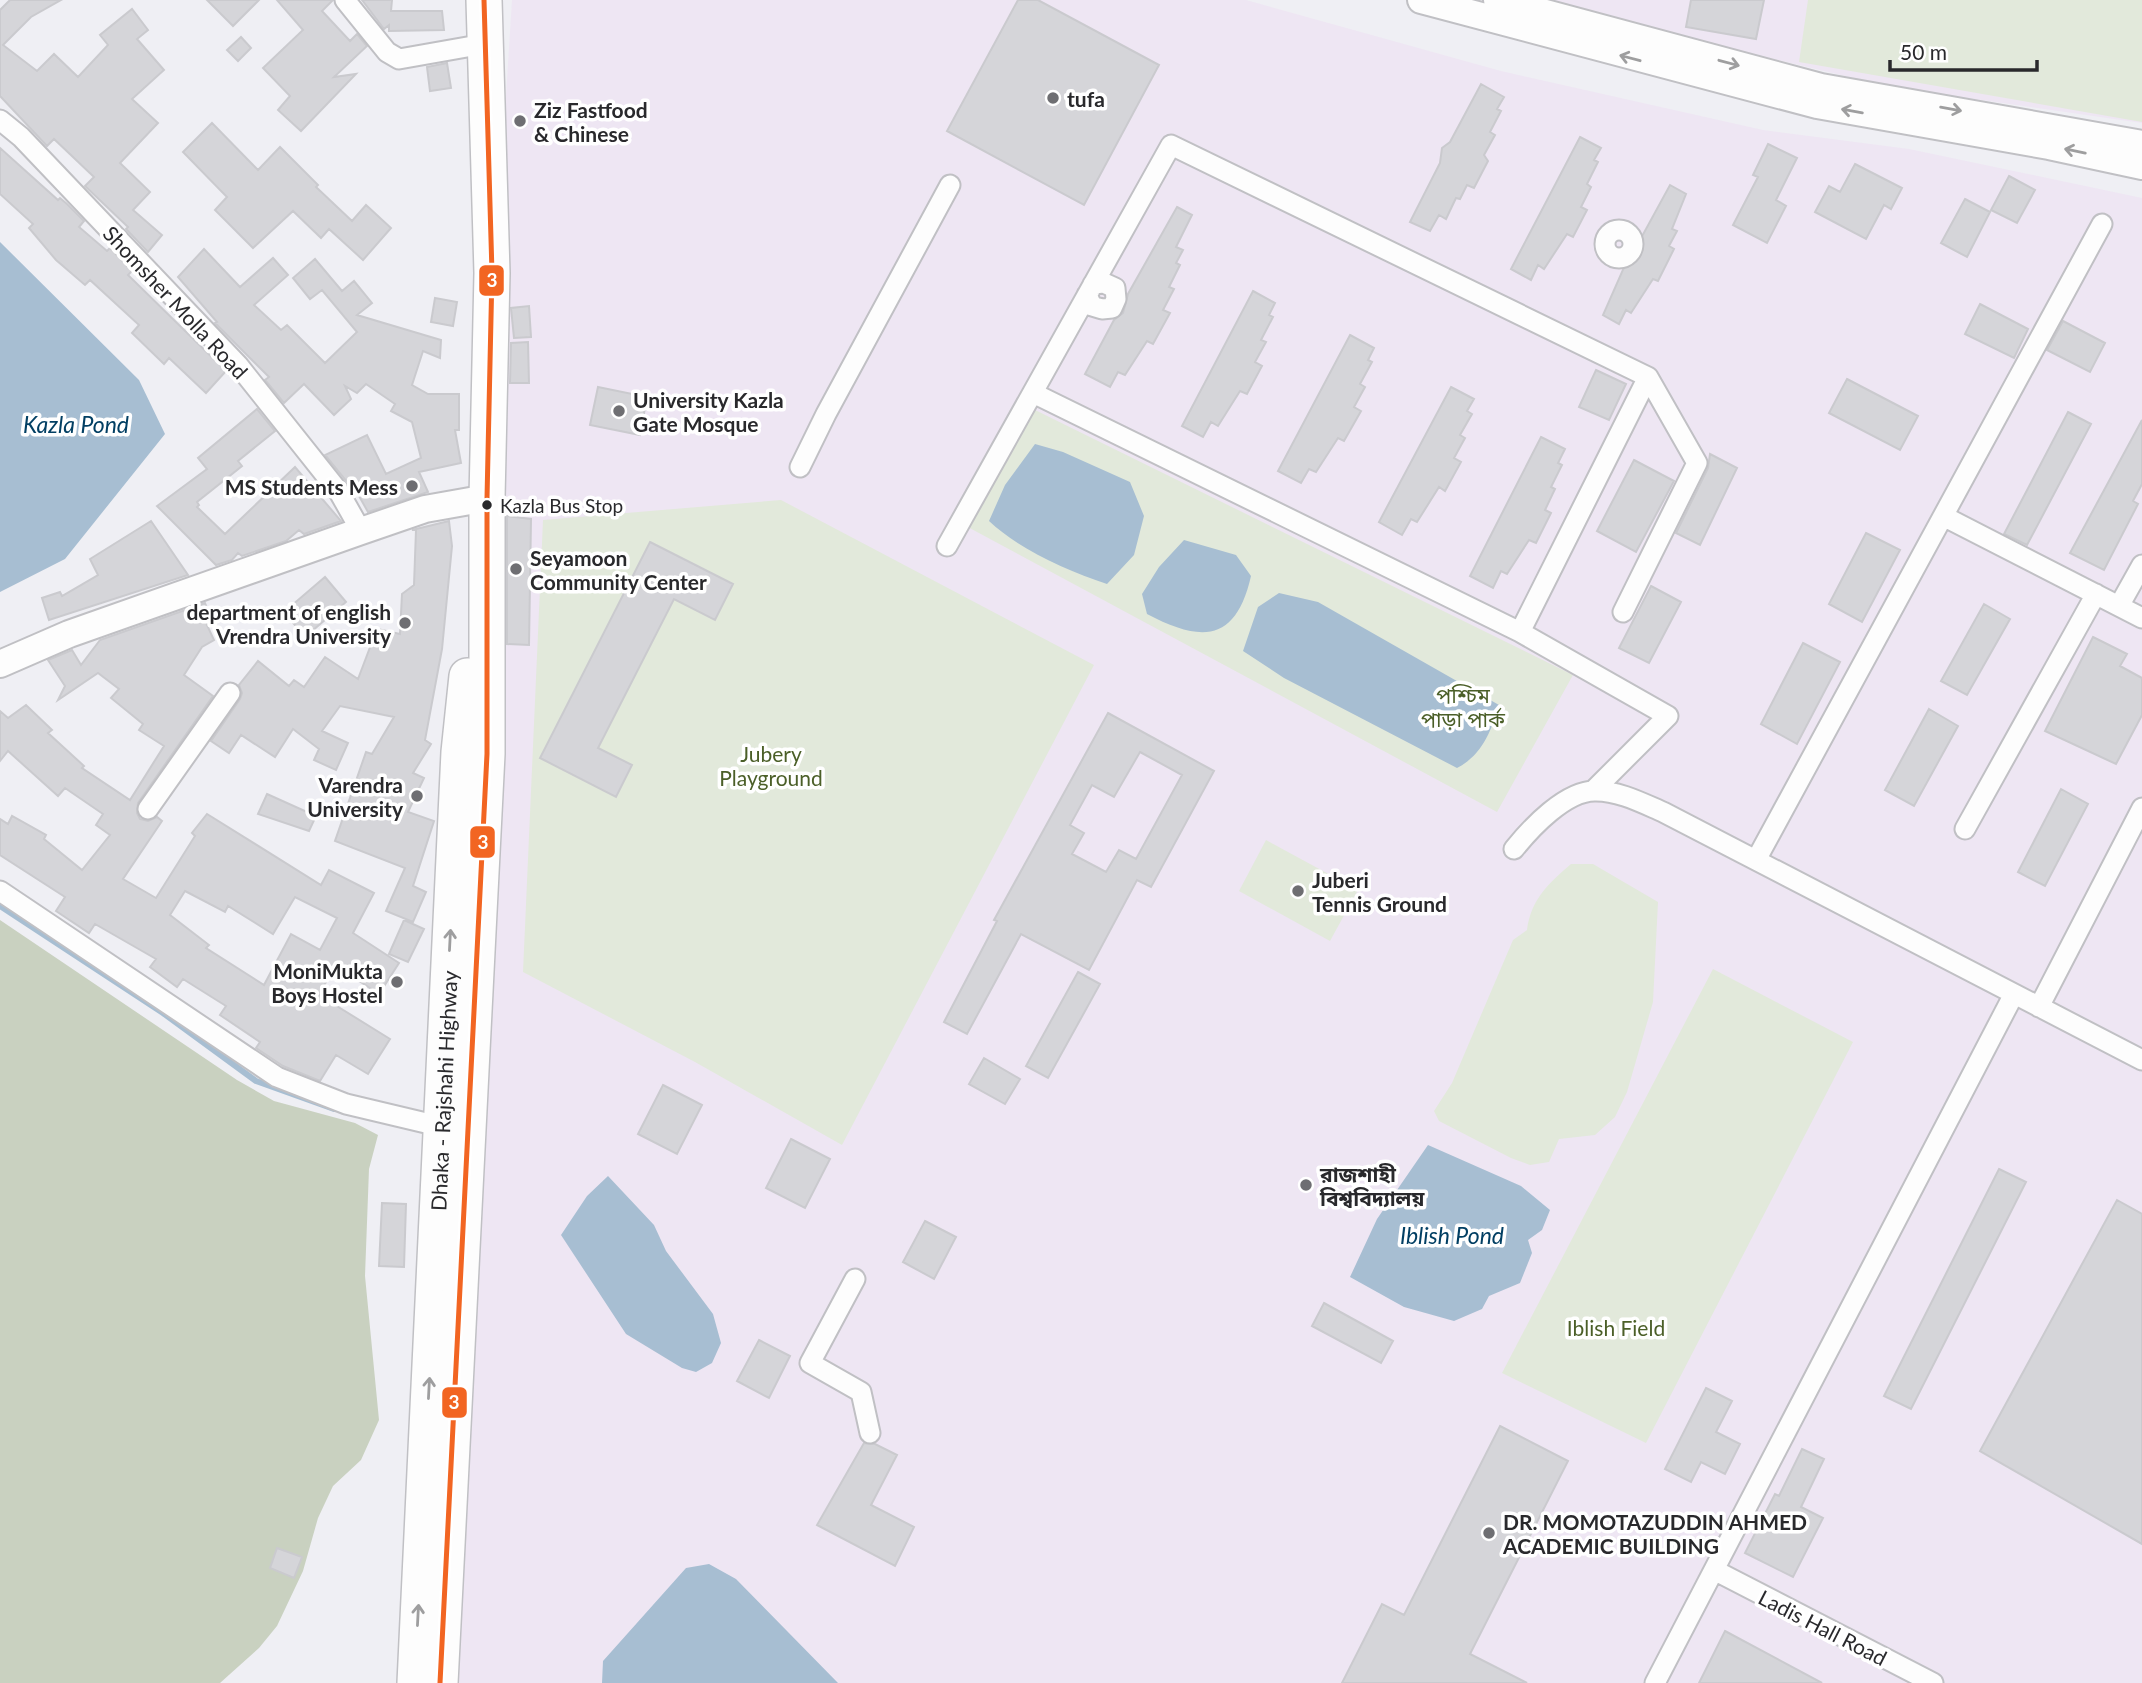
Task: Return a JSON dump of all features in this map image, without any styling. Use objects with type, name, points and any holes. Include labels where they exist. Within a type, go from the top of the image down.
[{"type":"highway","name":"Dhaka - Rajshahi Highway","points":[[415,1683],[455,1130],[487,754],[487,498],[492,273],[484,0]]},
{"type":"highway","name":"Dhaka - Rajshahi Highway","points":[[440,1683],[455,1130]]},
{"type":"main road","points":[[1421,0],[1817,105],[2049,146],[2142,166]]},
{"type":"main road","points":[[1497,0],[1821,87],[2142,144]]},
{"type":"main road","points":[[0,664],[69,634],[425,509],[487,498]]},
{"type":"street","points":[[345,0],[387,52],[399,59],[484,44]]},
{"type":"street","name":"Shomsher Molla Road","points":[[0,120],[21,137],[238,365],[339,492],[361,531]]},
{"type":"street","points":[[947,546],[1171,145],[1648,377],[1697,463],[1623,612]]},
{"type":"street","points":[[800,467],[825,414],[950,185]]},
{"type":"street","points":[[1756,860],[1945,517],[2102,224]]},
{"type":"street","points":[[1520,632],[1648,377]]},
{"type":"street","points":[[1033,393],[1520,632],[1668,716],[1594,790],[1564,803],[1536,822],[1514,849]]},
{"type":"street","points":[[1945,517],[2142,618]]},
{"type":"street","points":[[2119,606],[2142,565]]},
{"type":"street","points":[[1965,829],[2096,594]]},
{"type":"street","points":[[148,808],[230,693]]},
{"type":"street","points":[[1594,790],[1627,797],[1663,812],[2039,1007],[2140,1054]]},
{"type":"street","points":[[2039,1007],[2142,808]]},
{"type":"street","points":[[0,891],[276,1077],[346,1104],[455,1130]]},
{"type":"street","points":[[1655,1683],[2014,994]]},
{"type":"street","points":[[855,1279],[810,1363],[862,1392],[870,1433]]},
{"type":"street","name":"Ladis Hall Road","points":[[1714,1570],[1933,1683]]},
{"type":"shaded area","name":"রাজশাহী বিশ্ববিদ্যালয়","points":[[512,0],[1246,0],[1501,71],[1763,130],[1909,149],[2142,198],[2142,1683],[444,1683],[500,516],[505,112]]},
{"type":"shaded area","points":[[1526,0],[2142,0],[2142,123],[1891,87]]},
{"type":"green space","points":[[1808,0],[2142,0],[2142,122],[1799,62]]},
{"type":"green space","name":"পশ্চিম পাড়া পার্ক","points":[[1029,407],[1573,675],[1497,812],[964,525]]},
{"type":"green space","name":"Jubery Playground","points":[[781,500],[1094,665],[842,1145],[695,1062],[523,972],[543,520]]},
{"type":"green space","name":"Juberi Tennis Ground","points":[[1266,840],[1358,890],[1330,941],[1239,891]]},
{"type":"green space","points":[[1571,864],[1593,864],[1658,902],[1653,1002],[1627,1092],[1615,1117],[1595,1135],[1559,1139],[1549,1162],[1530,1165],[1439,1121],[1434,1111],[1452,1083],[1513,940],[1527,930],[1532,909],[1542,892]]},
{"type":"green space","points":[[0,920],[237,1080],[274,1101],[355,1123],[378,1135],[369,1169],[365,1276],[379,1420],[361,1460],[333,1486],[318,1518],[303,1571],[277,1626],[259,1648],[220,1683],[0,1683]]},
{"type":"green space","name":"Iblish Field","points":[[1713,969],[1853,1042],[1646,1443],[1502,1373]]},
{"type":"water","name":"Kazla Pond","points":[[0,242],[139,380],[165,434],[65,559],[0,592]]},
{"type":"water","points":[[1035,444],[1063,452],[1130,482],[1144,516],[1134,555],[1107,584],[1044,558],[989,521],[1005,485]]},
{"type":"water","points":[[1184,540],[1236,555],[1251,576],[1236,614],[1226,625],[1214,631],[1184,630],[1147,614],[1142,594],[1159,567]]},
{"type":"water","points":[[1279,593],[1318,602],[1499,705],[1489,733],[1479,749],[1457,768],[1284,678],[1243,651],[1258,607]]},
{"type":"water","name":"Iblish Pond","points":[[1428,1145],[1521,1186],[1550,1210],[1542,1230],[1528,1240],[1532,1253],[1520,1283],[1489,1296],[1482,1309],[1454,1321],[1404,1307],[1350,1277],[1377,1219]]},
{"type":"water","points":[[608,1176],[654,1225],[666,1251],[713,1314],[721,1343],[712,1363],[696,1372],[682,1368],[626,1334],[561,1235],[587,1196]]},
{"type":"water","points":[[709,1564],[736,1579],[838,1683],[602,1683],[603,1661],[686,1568]]},
{"type":"building","points":[[10,0],[61,0],[31,17],[3,45],[37,71],[54,54],[78,77],[108,45],[100,35],[132,9],[148,30],[137,39],[164,70],[132,99],[158,123],[120,163],[150,192],[133,210],[162,235],[148,252],[126,229],[128,227],[85,186],[94,177],[54,139],[47,146],[0,96],[0,10]]},
{"type":"building","points":[[207,0],[259,0],[233,26]]},
{"type":"building","points":[[277,0],[333,0],[322,11],[350,41],[357,34],[367,46],[334,77],[356,74],[301,131],[278,110],[290,96],[263,68],[303,30]]},
{"type":"building","points":[[362,0],[392,0],[391,11],[442,11],[444,30],[389,31],[389,25],[384,29]]},
{"type":"building","name":"tufa","points":[[1018,0],[1038,0],[1159,65],[1084,205],[947,131]]},
{"type":"building","points":[[1691,0],[1764,0],[1756,39],[1686,27]]},
{"type":"building","points":[[241,37],[251,48],[238,61],[227,50]]},
{"type":"building","points":[[447,63],[451,88],[430,91],[427,67]]},
{"type":"building","points":[[1481,84],[1504,97],[1497,109],[1501,111],[1490,132],[1495,135],[1484,155],[1488,161],[1474,188],[1467,185],[1460,199],[1456,198],[1446,219],[1439,215],[1430,231],[1410,222],[1440,163],[1442,148],[1450,142]]},
{"type":"building","points":[[212,123],[258,170],[280,147],[352,221],[366,205],[391,228],[363,260],[329,229],[321,238],[293,211],[253,248],[215,210],[227,197],[183,152]]},
{"type":"building","points":[[1580,137],[1601,148],[1594,160],[1598,162],[1587,184],[1591,187],[1581,207],[1587,210],[1573,237],[1567,234],[1544,269],[1538,265],[1531,280],[1511,269]]},
{"type":"building","points":[[1768,144],[1797,158],[1776,200],[1786,206],[1767,243],[1733,225],[1758,177],[1753,175]]},
{"type":"building","points":[[0,148],[58,200],[60,198],[67,204],[84,221],[79,227],[107,251],[110,248],[132,271],[128,275],[226,371],[206,393],[169,358],[164,364],[132,333],[139,325],[90,280],[85,285],[56,260],[29,228],[33,224],[0,194]]},
{"type":"building","points":[[1855,164],[1902,188],[1891,209],[1884,205],[1866,239],[1815,212],[1829,186],[1840,192]]},
{"type":"building","points":[[2009,176],[2035,190],[2017,223],[1991,210]]},
{"type":"building","points":[[1670,185],[1686,194],[1672,229],[1677,231],[1669,246],[1674,249],[1658,281],[1653,279],[1631,313],[1626,310],[1619,324],[1603,315],[1637,238],[1640,240]]},
{"type":"building","points":[[1965,199],[1990,212],[1967,257],[1941,243]]},
{"type":"building","points":[[1177,207],[1192,215],[1176,247],[1183,250],[1176,263],[1180,265],[1169,287],[1174,289],[1163,310],[1170,313],[1153,344],[1147,341],[1125,375],[1118,372],[1110,387],[1085,374],[1114,320],[1123,313],[1128,294]]},
{"type":"building","points":[[204,249],[240,287],[273,258],[288,275],[254,305],[281,330],[287,325],[325,363],[357,332],[322,290],[310,299],[293,278],[315,259],[342,291],[354,281],[372,303],[357,315],[441,340],[440,358],[423,351],[412,385],[428,394],[459,394],[459,430],[455,430],[461,463],[419,472],[428,492],[368,512],[350,480],[347,482],[325,455],[367,435],[386,474],[421,458],[412,422],[391,411],[395,404],[366,384],[357,393],[345,386],[351,399],[334,415],[304,384],[284,403],[265,380],[269,377],[215,323],[217,322],[178,277]]},
{"type":"building","points":[[1253,291],[1275,303],[1269,315],[1273,317],[1261,340],[1266,342],[1255,362],[1262,366],[1247,394],[1240,391],[1218,426],[1211,422],[1203,437],[1182,426]]},
{"type":"building","points":[[435,298],[457,302],[453,326],[431,322]]},
{"type":"building","points":[[1980,304],[2028,329],[2014,358],[1965,334]]},
{"type":"building","points":[[529,306],[531,337],[514,338],[511,308]]},
{"type":"building","points":[[2063,321],[2105,343],[2090,372],[2047,350]]},
{"type":"building","points":[[1350,335],[1374,348],[1368,360],[1372,362],[1360,384],[1365,387],[1354,407],[1361,411],[1344,441],[1338,438],[1316,472],[1309,469],[1301,483],[1278,471]]},
{"type":"building","points":[[528,342],[529,383],[510,383],[511,343]]},
{"type":"building","points":[[1596,370],[1626,384],[1609,420],[1579,407]]},
{"type":"building","points":[[1847,379],[1918,416],[1900,450],[1829,413]]},
{"type":"building","name":"University Kazla Gate Mosque","points":[[598,387],[647,397],[640,435],[590,425]]},
{"type":"building","points":[[1451,387],[1474,399],[1467,411],[1472,414],[1460,435],[1465,438],[1454,458],[1461,462],[1445,491],[1439,487],[1417,522],[1411,519],[1402,535],[1379,522]]},
{"type":"building","points":[[257,409],[275,431],[238,461],[242,466],[197,502],[197,507],[225,534],[295,467],[341,521],[304,534],[299,530],[286,541],[242,556],[238,553],[232,560],[216,565],[157,506],[207,469],[198,458]]},
{"type":"building","points":[[2068,412],[2091,424],[2027,545],[2004,534]]},
{"type":"building","points":[[2142,420],[2142,484],[2133,501],[2138,504],[2104,570],[2070,553]]},
{"type":"building","points":[[1541,437],[1565,449],[1558,463],[1562,465],[1551,487],[1555,489],[1545,510],[1551,513],[1536,543],[1529,540],[1507,574],[1501,571],[1493,588],[1470,576]]},
{"type":"building","points":[[1710,454],[1737,468],[1700,545],[1676,533],[1708,468]]},
{"type":"building","points":[[1634,460],[1674,481],[1636,552],[1597,531]]},
{"type":"building","points":[[507,516],[531,519],[529,645],[507,644]]},
{"type":"building","points":[[151,521],[188,575],[49,620],[42,598],[60,592],[62,596],[98,575],[90,559]]},
{"type":"building","points":[[449,521],[452,546],[442,649],[425,740],[431,744],[413,773],[424,778],[408,812],[434,821],[413,886],[426,892],[413,922],[386,911],[405,868],[335,841],[366,752],[372,754],[394,717],[340,706],[322,731],[348,743],[336,770],[314,760],[319,749],[293,729],[275,757],[241,735],[229,753],[211,741],[240,699],[242,693],[239,685],[258,661],[289,686],[294,680],[304,687],[325,657],[358,679],[377,629],[400,634],[402,594],[414,585],[416,530],[412,530]]},
{"type":"building","points":[[1866,533],[1900,550],[1862,622],[1829,604]]},
{"type":"building","points":[[650,542],[733,584],[715,620],[674,599],[598,748],[632,765],[616,797],[540,758]]},
{"type":"building","points":[[325,577],[346,602],[305,637],[284,612]]},
{"type":"building","points":[[1651,586],[1681,602],[1649,663],[1619,648]]},
{"type":"building","points":[[205,603],[213,623],[207,625],[214,640],[202,647],[184,675],[213,696],[138,803],[137,813],[140,819],[148,821],[157,817],[162,821],[123,879],[156,898],[195,836],[192,833],[207,814],[321,885],[329,870],[374,893],[353,933],[399,963],[379,994],[335,965],[319,995],[390,1039],[368,1074],[336,1055],[320,1081],[283,1066],[256,1048],[260,1042],[220,1015],[226,1006],[183,979],[177,987],[150,967],[156,959],[95,924],[89,933],[56,911],[65,897],[0,855],[0,819],[8,824],[12,816],[46,835],[44,839],[82,870],[110,835],[96,825],[103,814],[65,788],[58,796],[8,751],[0,761],[0,711],[8,718],[26,705],[52,730],[48,733],[84,766],[82,768],[130,800],[164,746],[139,730],[143,724],[111,698],[119,689],[98,673],[58,700],[65,686],[48,660],[72,650],[81,665],[100,640]],"holes":[[[185,891],[225,912],[228,906],[273,934],[295,897],[337,918],[320,950],[291,934],[264,985],[206,948],[209,945],[170,915]]]},
{"type":"building","points":[[1984,604],[2010,619],[1967,695],[1941,681]]},
{"type":"building","points":[[2093,637],[2127,654],[2120,666],[2142,678],[2142,715],[2116,764],[2045,731]]},
{"type":"building","points":[[1803,643],[1840,662],[1797,744],[1761,724]]},
{"type":"building","points":[[1929,709],[1958,726],[1914,806],[1885,790]]},
{"type":"building","points":[[1108,713],[1214,771],[1151,887],[1137,880],[1089,970],[1021,934],[967,1034],[944,1022],[997,921],[994,920]],"holes":[[[1140,752],[1182,775],[1136,859],[1119,850],[1106,872],[1072,854],[1084,833],[1070,825],[1092,785],[1114,797]]]},
{"type":"building","points":[[2061,789],[2088,804],[2045,886],[2018,872]]},
{"type":"building","points":[[267,794],[316,816],[309,831],[258,814]]},
{"type":"building","points":[[404,920],[424,929],[408,962],[389,954]]},
{"type":"building","points":[[1078,972],[1100,984],[1048,1078],[1026,1066]]},
{"type":"building","points":[[984,1058],[1020,1079],[1005,1104],[969,1084]]},
{"type":"building","points":[[663,1085],[702,1105],[677,1154],[638,1134]]},
{"type":"building","points":[[791,1139],[830,1159],[805,1208],[766,1188]]},
{"type":"building","points":[[1999,1169],[2026,1182],[1911,1409],[1884,1396]]},
{"type":"building","points":[[2117,1200],[2142,1214],[2142,1544],[1980,1451]]},
{"type":"building","points":[[382,1203],[406,1204],[404,1267],[379,1266]]},
{"type":"building","points":[[925,1221],[956,1237],[934,1279],[903,1262]]},
{"type":"building","points":[[1324,1303],[1393,1341],[1381,1363],[1312,1326]]},
{"type":"building","points":[[759,1340],[790,1356],[769,1398],[737,1381]]},
{"type":"building","points":[[1706,1388],[1732,1401],[1716,1432],[1740,1444],[1725,1474],[1701,1462],[1691,1482],[1665,1469]]},
{"type":"building","name":"DR. MOMOTAZUDDIN AHMED ACADEMIC BUILDING","points":[[1500,1426],[1568,1461],[1470,1654],[1527,1683],[1342,1683],[1382,1604],[1404,1615]]},
{"type":"building","points":[[864,1443],[875,1444],[897,1455],[871,1505],[914,1527],[895,1566],[817,1525]]},
{"type":"building","points":[[1802,1449],[1824,1459],[1801,1507],[1823,1518],[1793,1577],[1745,1553],[1775,1494],[1779,1496]]},
{"type":"building","points":[[277,1548],[302,1557],[294,1578],[270,1568]]},
{"type":"building","points":[[1725,1631],[1822,1683],[1699,1683]]},
{"type":"waterway","points":[[0,906],[163,1013],[256,1081],[334,1109]]},
{"type":"transit line","name":"3","points":[[440,1683],[487,754],[487,498],[492,273],[484,0]]},
{"type":"place","name":"tufa","points":[[1053,98]]},
{"type":"place","name":"Ziz Fastfood & Chinese","points":[[520,121]]},
{"type":"place","name":"University Kazla Gate Mosque","points":[[619,411]]},
{"type":"place","name":"MS Students Mess","points":[[412,486]]},
{"type":"place","name":"Kazla Bus Stop","points":[[487,505]]},
{"type":"place","name":"Seyamoon Community Center","points":[[516,569]]},
{"type":"place","name":"department of english Vrendra University","points":[[405,623]]},
{"type":"place","name":"Varendra University","points":[[417,796]]},
{"type":"place","name":"Juberi Tennis Ground","points":[[1298,891]]},
{"type":"place","name":"MoniMukta Boys Hostel","points":[[397,982]]},
{"type":"place","name":"রাজশাহী বিশ্ববিদ্যালয়","points":[[1306,1185]]},
{"type":"place","name":"DR. MOMOTAZUDDIN AHMED ACADEMIC BUILDING","points":[[1489,1533]]}]
